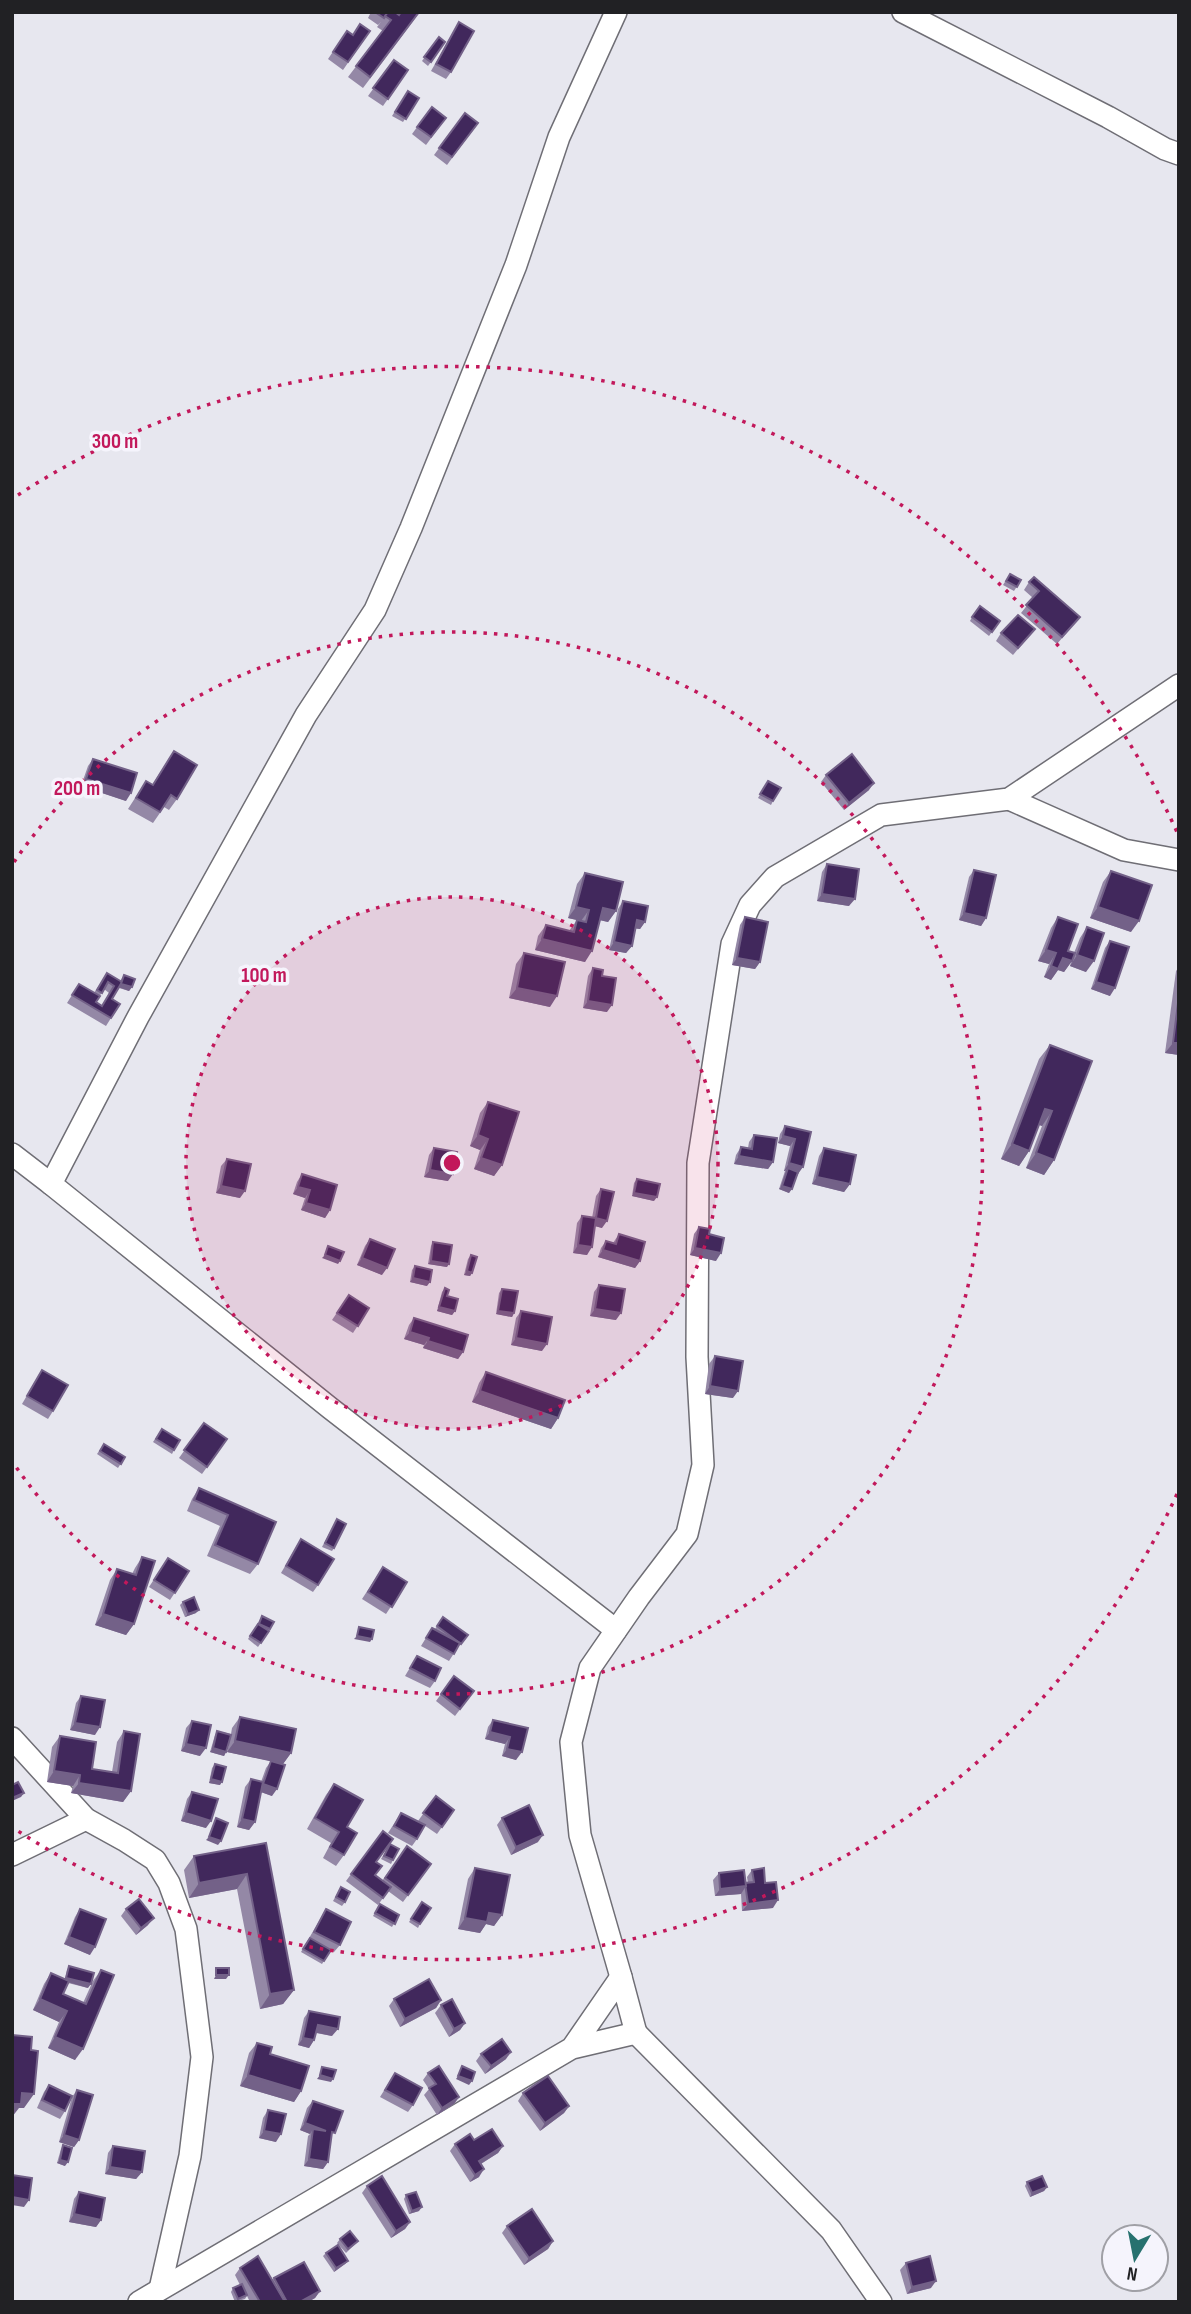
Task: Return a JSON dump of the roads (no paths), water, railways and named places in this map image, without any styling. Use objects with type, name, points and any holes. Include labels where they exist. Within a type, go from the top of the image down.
[{"type":"street","points":[[51,1184],[138,1017],[306,715],[375,610],[411,528],[516,265],[559,137],[617,12]]},
{"type":"street","points":[[903,12],[1179,154]]},
{"type":"street","points":[[881,2302],[831,2230],[636,2033],[580,1835],[571,1742],[590,1668],[687,1534],[703,1465],[697,1357],[698,1163],[732,944],[750,905],[775,877],[881,816],[1009,799],[1179,685]]},
{"type":"street","points":[[1009,799],[1124,850],[1179,860]]},
{"type":"street","points":[[12,1154],[330,1408],[616,1630]]},
{"type":"street","points":[[12,1738],[86,1819],[155,1860],[169,1883],[186,1929],[202,2057],[190,2156],[159,2290]]},
{"type":"street","points":[[12,1855],[86,1819]]},
{"type":"street","points":[[572,2048],[621,1977]]},
{"type":"street","points":[[139,2302],[572,2048],[636,2033]]}]
